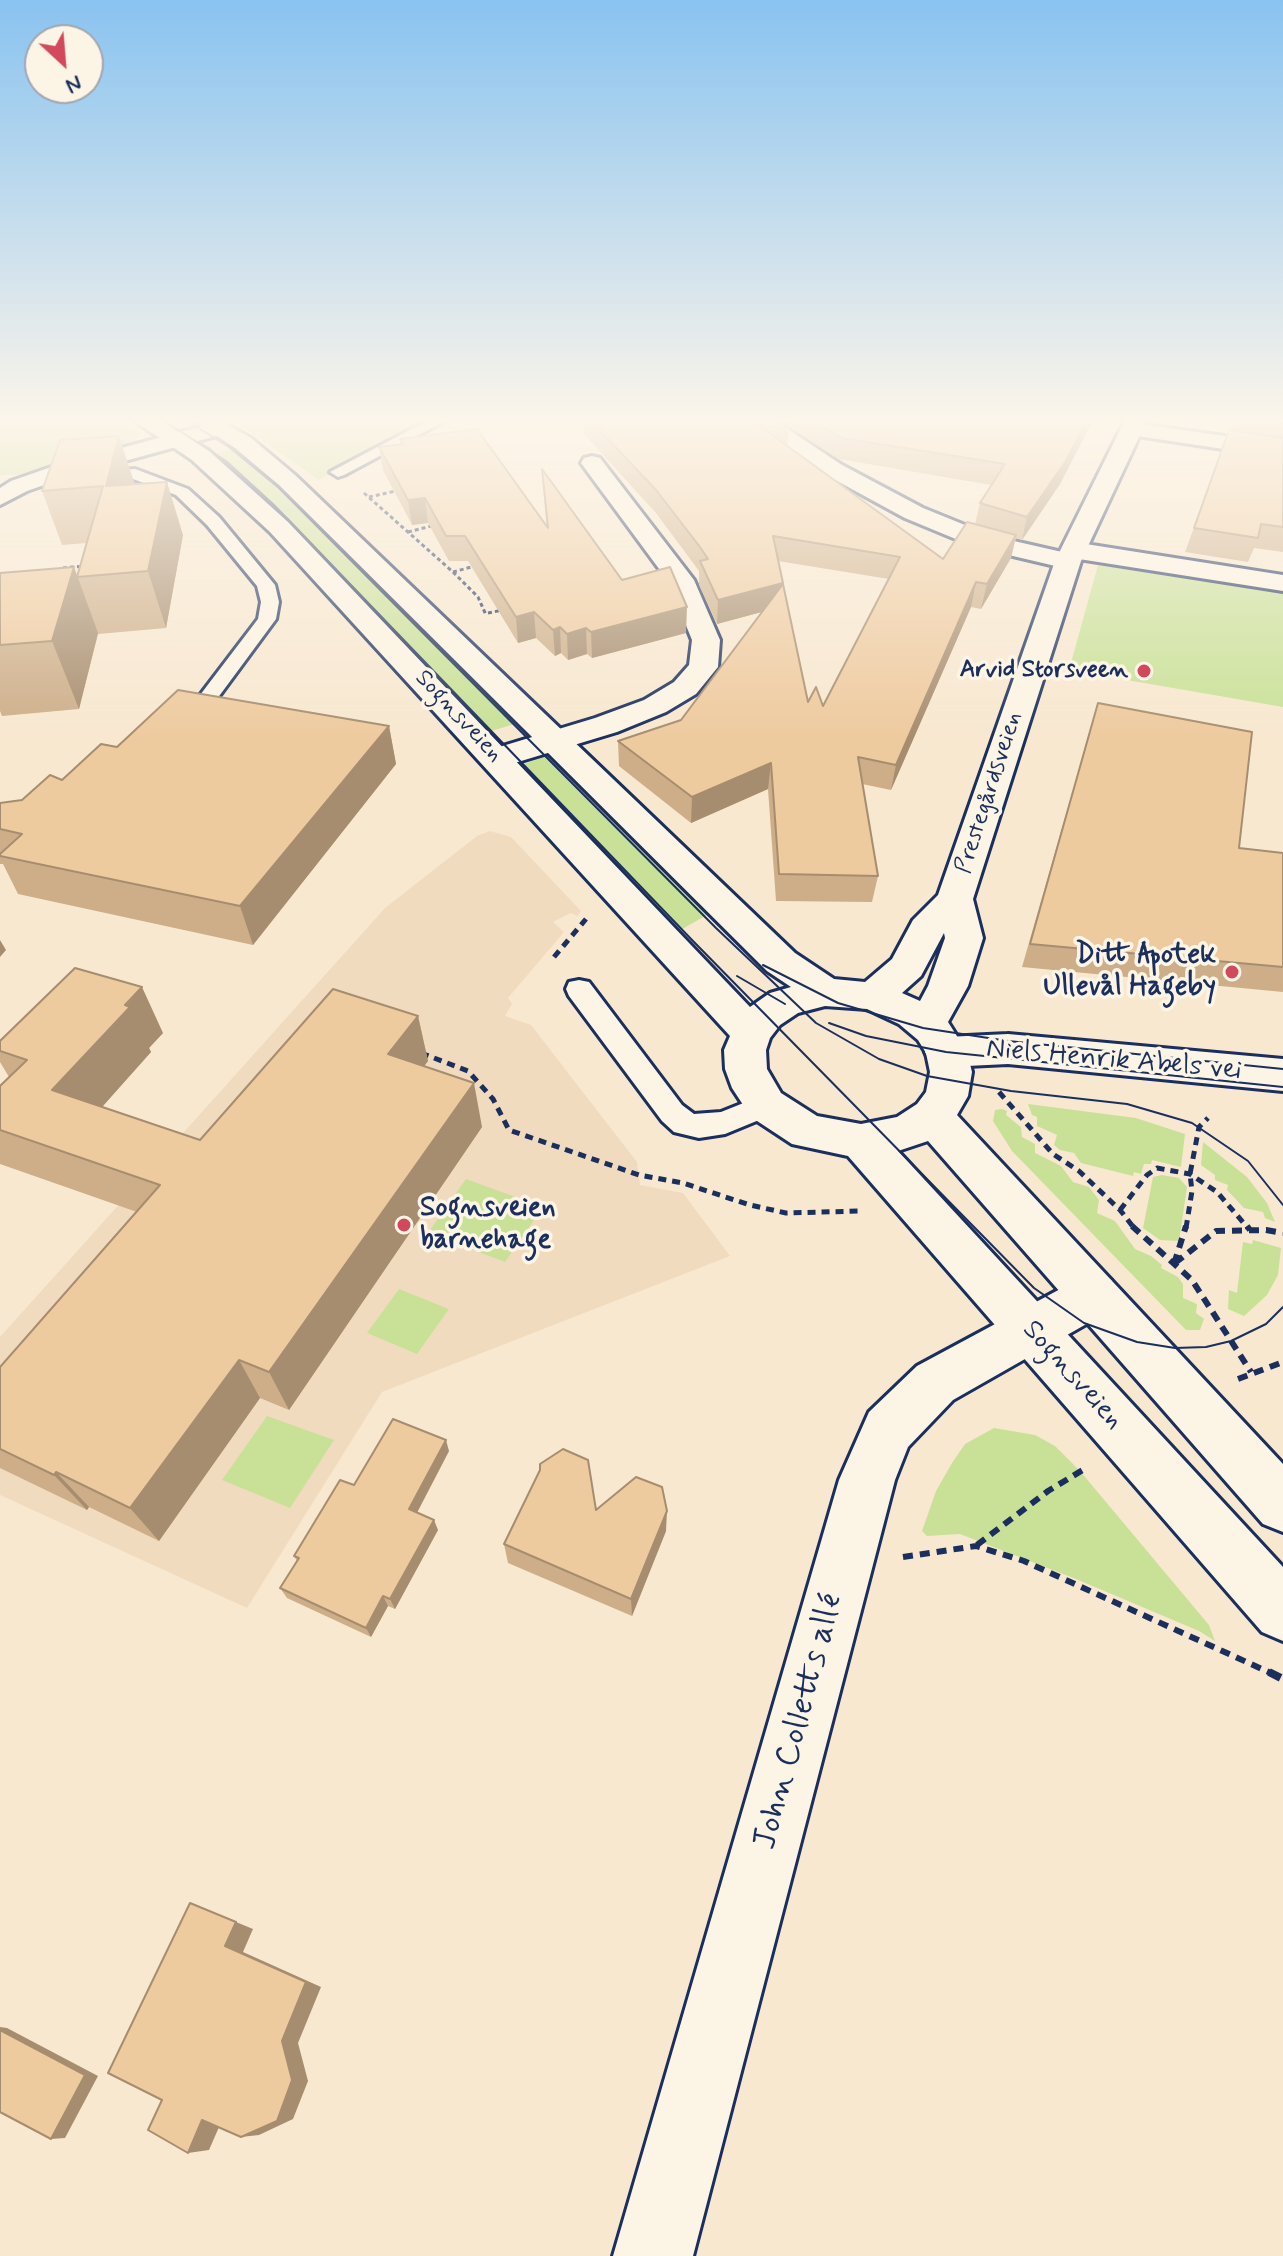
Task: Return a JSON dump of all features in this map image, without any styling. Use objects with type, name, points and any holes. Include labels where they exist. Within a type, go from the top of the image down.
[{"type":"street","name":"Sognsveien","points":[[279,527],[751,1033]]},
{"type":"street","name":"Sognsveien","points":[[335,527],[781,962],[825,992]]},
{"type":"street","points":[[497,758],[628,717],[674,696],[695,678],[707,652],[700,623],[681,580],[641,527]]},
{"type":"street","points":[[948,527],[984,542],[1283,583]]},
{"type":"street","name":"Prestegårdsveien","points":[[874,996],[907,967],[926,929],[955,899],[1070,556],[1084,527]]},
{"type":"street","name":"Prestegårdsveien","points":[[936,1038],[948,986],[964,938],[955,899]]},
{"type":"street","points":[[825,992],[874,996],[913,1014],[936,1038],[951,1072],[947,1096],[932,1116],[913,1129],[886,1138],[861,1141],[808,1132],[766,1105],[753,1088],[746,1069],[745,1050],[751,1033],[766,1015],[784,1003],[825,992]]},
{"type":"street","name":"Niels Henrik Abels vei","points":[[936,1038],[1008,1049],[1283,1075]]},
{"type":"street","points":[[932,1116],[1283,1505]]},
{"type":"street","name":"Sognsveien","points":[[861,1141],[1283,1611]]},
{"type":"street","name":"John Colletts allé","points":[[653,2256],[867,1480],[888,1430],[908,1406],[935,1383],[1094,1295]]},
{"type":"lane","points":[[207,699],[267,619],[270,602],[266,585],[218,527]]},
{"type":"lane","points":[[579,989],[672,1113],[685,1124],[699,1127],[725,1123],[766,1105]]},
{"type":"path","points":[[403,527],[478,597]]},
{"type":"path","points":[[408,532],[428,527]]},
{"type":"path","points":[[453,572],[483,564]]},
{"type":"path","points":[[59,569],[98,565]]},
{"type":"path","points":[[488,613],[503,610]]},
{"type":"path","points":[[554,957],[591,915]]},
{"type":"path","points":[[409,1049],[468,1071],[493,1099],[509,1130],[639,1175],[683,1183],[750,1205],[786,1213],[864,1211]]},
{"type":"path","points":[[996,1089],[1053,1154],[1079,1171],[1120,1210],[1140,1236],[1192,1280],[1251,1372]]},
{"type":"path","points":[[1174,1264],[1184,1238],[1192,1191],[1190,1174],[1199,1127],[1208,1118]]},
{"type":"path","points":[[1120,1210],[1147,1175],[1157,1168],[1190,1174],[1217,1192],[1250,1230]]},
{"type":"path","points":[[1174,1264],[1216,1231],[1283,1233]]},
{"type":"path","points":[[1224,1388],[1251,1372],[1283,1362]]},
{"type":"path","points":[[976,1546],[1048,1491],[1094,1464]]},
{"type":"path","points":[[898,1558],[976,1546],[1024,1561],[1283,1679]]},
{"type":"shaded area","name":"Sognsveien barnehage","points":[[490,831],[511,837],[581,911],[577,916],[571,913],[553,922],[564,932],[508,998],[512,1004],[505,1016],[531,1025],[637,1162],[640,1185],[683,1193],[730,1256],[382,1392],[247,1608],[0,1495],[0,1337],[385,908],[477,836]]},
{"type":"green space","points":[[290,527],[323,527],[521,722],[485,733]]},
{"type":"green space","points":[[1098,565],[1283,593],[1283,707],[1069,670]]},
{"type":"green space","points":[[553,754],[712,912],[677,932],[518,766]]},
{"type":"green space","points":[[1028,1104],[1136,1118],[1185,1134],[1181,1167],[1152,1160],[1151,1164],[1144,1164],[1141,1174],[1134,1172],[1133,1176],[1081,1163],[1074,1153],[1060,1150],[1054,1145],[1057,1135],[1037,1126],[1037,1117],[1032,1115]]},
{"type":"green space","points":[[1002,1109],[1021,1127],[1022,1137],[1035,1144],[1035,1153],[1061,1166],[1073,1182],[1089,1187],[1099,1200],[1097,1213],[1115,1221],[1135,1249],[1151,1256],[1162,1265],[1161,1268],[1178,1277],[1183,1284],[1183,1298],[1197,1304],[1196,1313],[1204,1319],[1200,1330],[1186,1330],[1012,1151],[993,1121],[995,1110]]},
{"type":"green space","points":[[1203,1142],[1247,1177],[1267,1203],[1275,1222],[1265,1218],[1263,1212],[1244,1208],[1227,1190],[1228,1185],[1215,1180],[1215,1175],[1201,1165]]},
{"type":"green space","points":[[1153,1177],[1179,1178],[1187,1187],[1179,1241],[1160,1240],[1143,1228]]},
{"type":"green space","points":[[466,1179],[543,1207],[505,1262],[428,1233]]},
{"type":"green space","points":[[1253,1240],[1281,1248],[1278,1275],[1267,1295],[1244,1316],[1228,1309],[1229,1290],[1237,1293],[1243,1242],[1252,1244]]},
{"type":"green space","points":[[399,1289],[449,1309],[417,1354],[367,1333]]},
{"type":"green space","points":[[267,1416],[334,1440],[290,1508],[222,1480]]},
{"type":"green space","points":[[994,1428],[1035,1435],[1055,1446],[1080,1471],[1209,1625],[1215,1641],[1199,1631],[1076,1579],[960,1534],[927,1536],[922,1531],[936,1491],[952,1463],[965,1444]]},
{"type":"building","points":[[91,527],[157,527],[148,571],[77,577]]},
{"type":"building","points":[[441,527],[584,527],[622,580],[670,567],[687,607],[591,632],[586,628],[567,634],[560,627],[553,630],[534,612],[516,617],[465,536],[446,536]]},
{"type":"building","points":[[685,527],[899,527],[943,559],[964,527],[987,527],[1016,535],[987,584],[976,582],[896,765],[858,757],[878,876],[779,874],[771,763],[692,797],[618,741],[681,720],[783,584],[808,702],[816,687],[823,706],[900,557],[773,536],[783,583],[718,600],[700,561],[708,559]]},
{"type":"building","points":[[1194,527],[1260,527],[1258,538]]},
{"type":"building","points":[[74,567],[52,641],[0,645],[0,573]]},
{"type":"building","points":[[178,690],[389,726],[240,906],[0,856],[22,834],[0,829],[0,803],[22,800],[50,775],[62,780],[101,744],[117,747]]},
{"type":"building","points":[[1098,703],[1252,732],[1239,848],[1283,853],[1283,967],[1030,944]]},
{"type":"building","points":[[75,968],[142,987],[125,1005],[130,1007],[52,1090],[200,1140],[333,989],[418,1016],[388,1054],[474,1083],[269,1372],[239,1360],[130,1508],[0,1449],[0,1367],[160,1185],[0,1130],[0,1086],[27,1060],[0,1051],[0,1041]]},
{"type":"building","points":[[393,1419],[446,1440],[409,1509],[434,1520],[390,1599],[383,1596],[366,1628],[280,1588],[299,1558],[294,1556],[340,1480],[354,1485]]},
{"type":"building","points":[[563,1449],[588,1460],[596,1510],[636,1477],[662,1487],[667,1511],[631,1599],[504,1544],[540,1470],[540,1464]]},
{"type":"building","points":[[190,1903],[236,1922],[225,1946],[306,1982],[282,2041],[292,2080],[277,2121],[241,2137],[202,2120],[188,2153],[148,2130],[162,2100],[108,2073]]},
{"type":"building","points":[[0,2030],[85,2075],[51,2139],[0,2112]]},
{"type":"tram line","points":[[295,527],[693,941],[1034,1288],[1084,1323],[1137,1342],[1175,1348],[1206,1347],[1231,1341],[1266,1324],[1283,1307]]},
{"type":"tram line","points":[[318,527],[716,928],[816,1023],[879,1059],[927,1076],[1011,1091],[1127,1104],[1192,1123],[1248,1161],[1283,1205]]},
{"type":"tram line","points":[[763,965],[838,1003],[923,1028],[1008,1041],[1283,1069]]},
{"type":"tram line","points":[[737,976],[785,1004]]},
{"type":"tram line","points":[[829,1023],[866,1036],[946,1052],[1283,1087]]},
{"type":"place","name":"Arvid Storsveen","points":[[1144,671]]},
{"type":"place","name":"Ditt Apotek Ullevål Hageby","points":[[1232,972]]},
{"type":"place","name":"Sognsveien barnehage","points":[[404,1225]]}]
